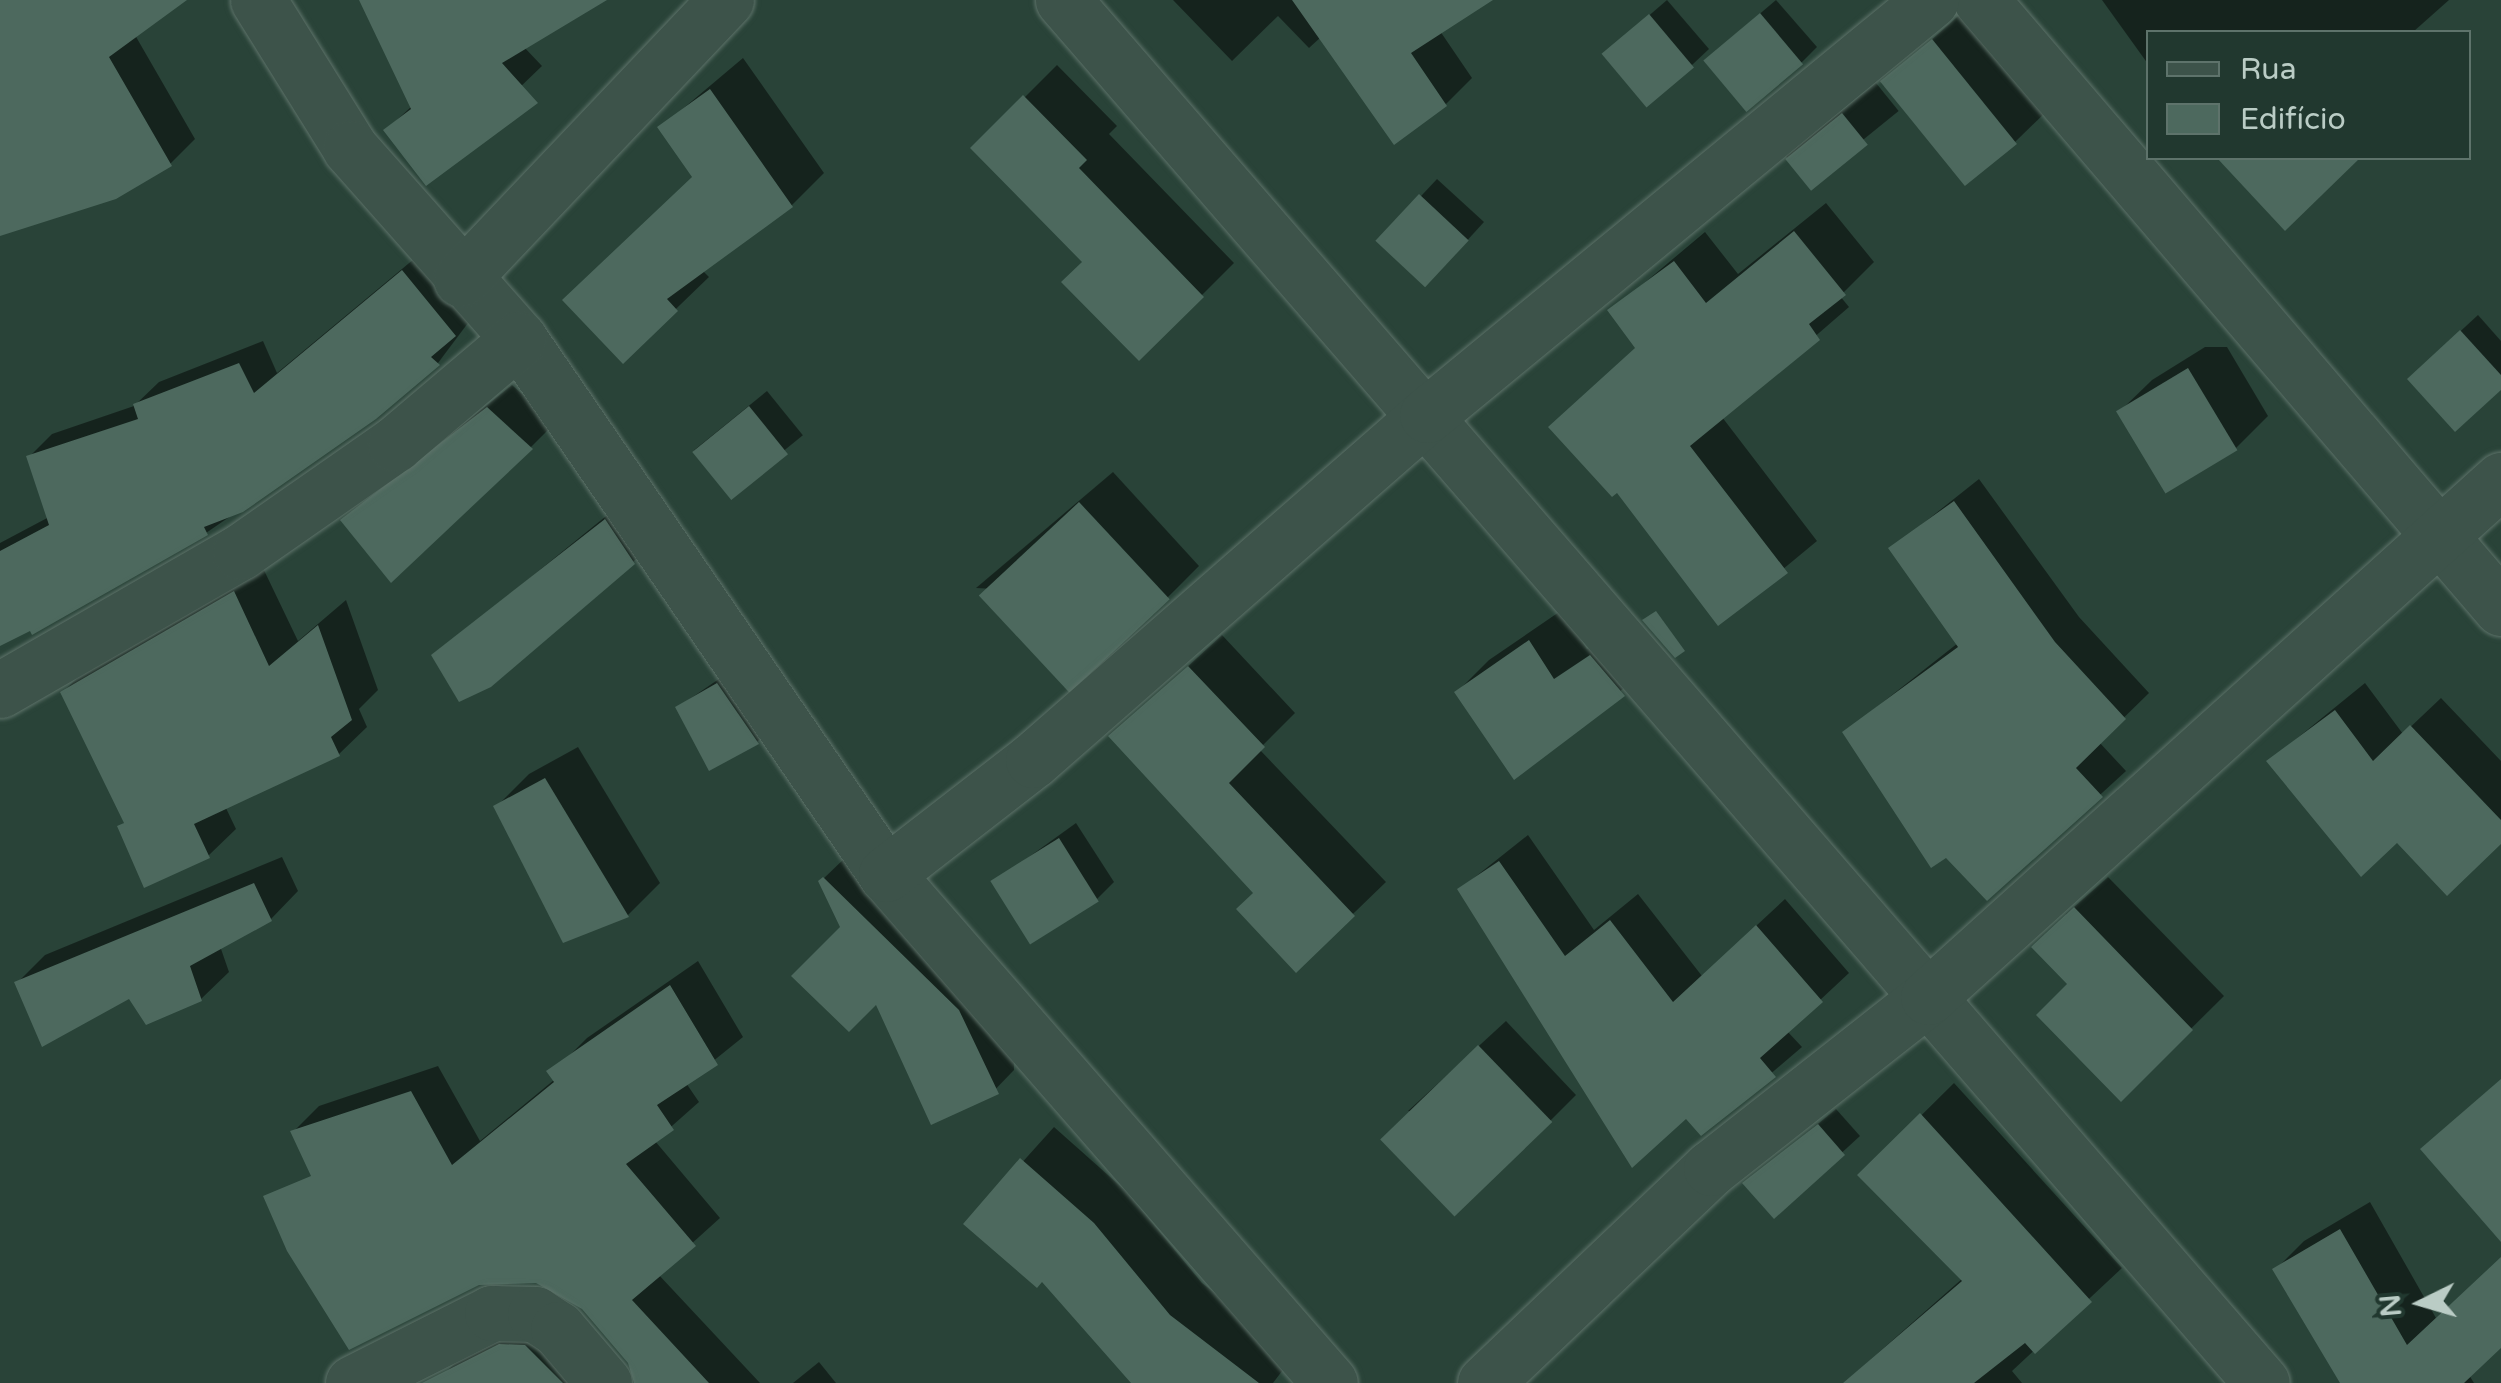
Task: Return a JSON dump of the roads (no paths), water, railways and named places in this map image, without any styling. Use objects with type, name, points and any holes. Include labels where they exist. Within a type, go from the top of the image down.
[{"type":"street","points":[[258,0],[350,148],[461,279],[519,339],[886,874],[1330,1383]]},
{"type":"street","points":[[461,279],[726,0]]},
{"type":"street","points":[[1063,0],[1427,415],[2262,1383]]},
{"type":"street","points":[[886,874],[1033,760],[1427,415],[1931,0]]},
{"type":"street","points":[[1981,0],[2436,537],[2501,608]]},
{"type":"street","points":[[0,690],[240,552],[395,444],[519,339]]},
{"type":"street","points":[[1485,1383],[1711,1168],[1928,997],[2501,480]]},
{"type":"street","points":[[353,1383],[492,1313],[535,1314],[604,1383]]}]
